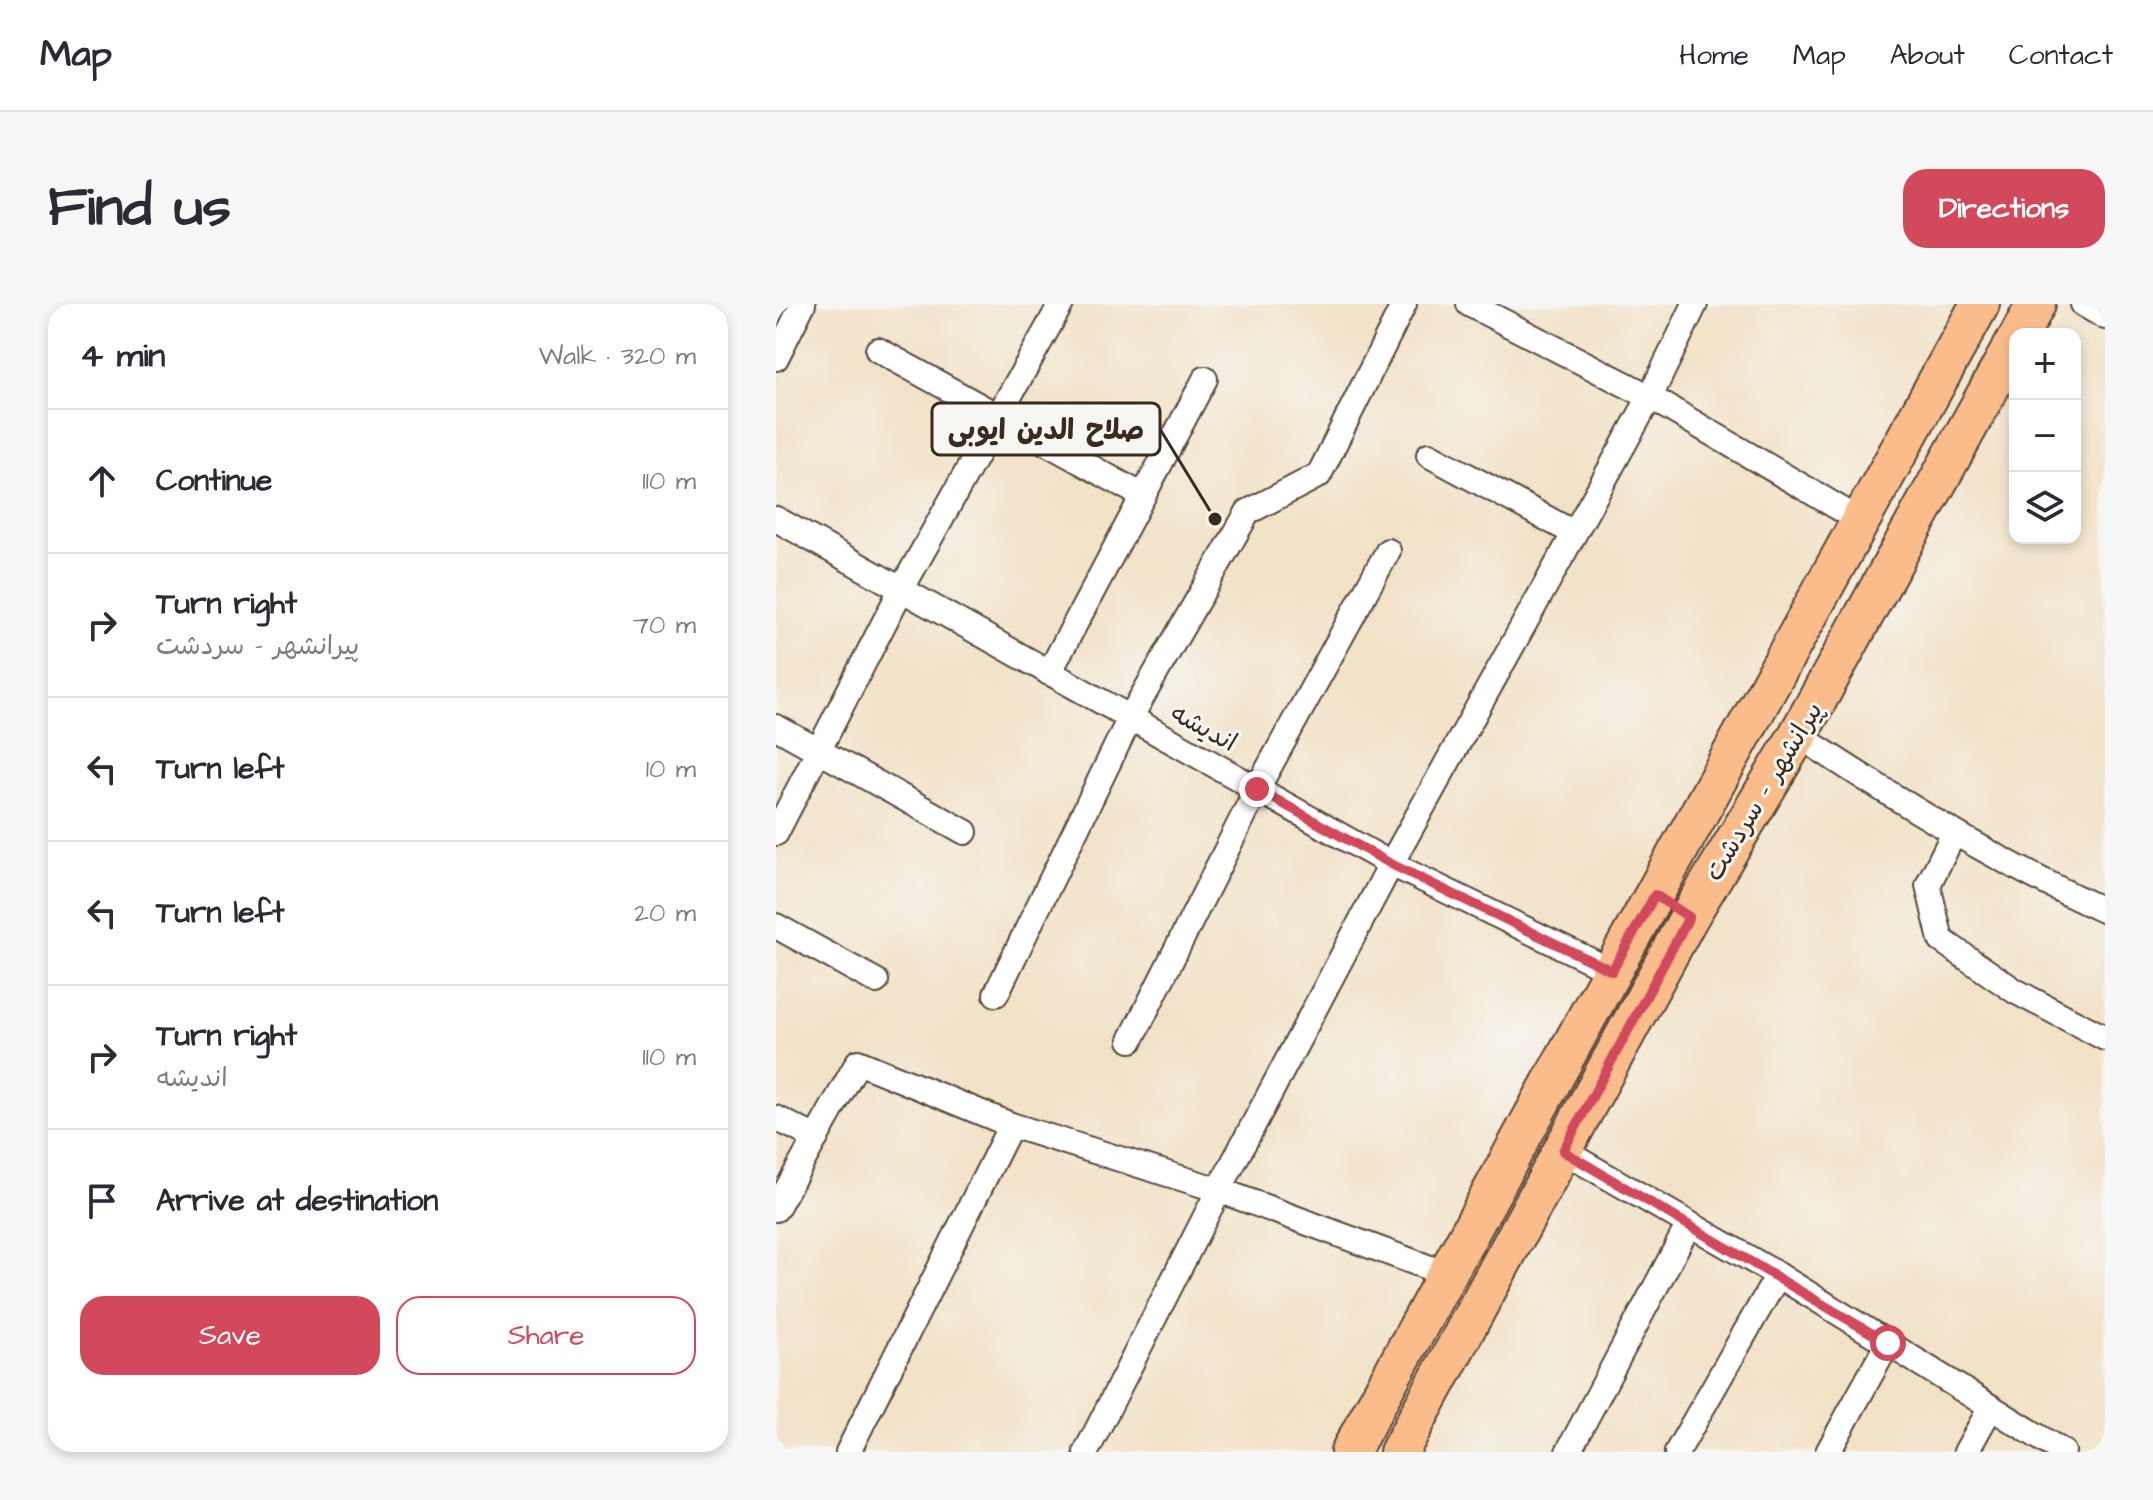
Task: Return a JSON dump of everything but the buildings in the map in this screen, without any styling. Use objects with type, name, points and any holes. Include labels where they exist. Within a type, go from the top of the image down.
[{"type":"main road","points":[[1350,1452],[1980,304]]},
{"type":"main road","points":[[2023,328],[2036,304]]},
{"type":"main road","name":"پیرانشهر - سردشت","points":[[1399,1452],[1689,917],[1798,735],[2009,353]]},
{"type":"main road","points":[[1655,895],[1689,917]]},
{"type":"street","points":[[776,358],[803,304]]},
{"type":"street","points":[[776,833],[901,590],[1061,304]]},
{"type":"street","points":[[996,994],[1130,718],[1248,512],[1319,475],[1404,304]]},
{"type":"street","points":[[1469,304],[1650,397],[1861,521]]},
{"type":"street","points":[[1086,1452],[1219,1190],[1391,864],[1650,397],[1695,304]]},
{"type":"street","points":[[2083,304],[2105,317]]},
{"type":"street","points":[[878,350],[1143,496]]},
{"type":"street","points":[[1049,673],[1205,379]]},
{"type":"street","points":[[1429,455],[1574,533]]},
{"type":"street","name":"اندیشه","points":[[776,519],[1391,864],[1612,971]]},
{"type":"street","points":[[1131,1040],[1257,789],[1388,551]]},
{"type":"street","points":[[776,727],[965,832]]},
{"type":"street","points":[[1798,735],[1954,833],[2034,878],[2105,911]]},
{"type":"street","points":[[1954,833],[1928,885],[1941,940],[2015,991],[2105,1038]]},
{"type":"street","points":[[776,926],[876,981]]},
{"type":"street","points":[[776,1209],[858,1062],[1011,1125],[1219,1190],[1446,1274]]},
{"type":"street","points":[[776,1118],[816,1138]]},
{"type":"street","points":[[848,1452],[1011,1125]]},
{"type":"street","points":[[1563,1151],[1778,1275],[2063,1452]]},
{"type":"street","points":[[1568,1452],[1689,1224]]},
{"type":"street","points":[[1677,1452],[1778,1275]]},
{"type":"street","points":[[1828,1452],[1888,1343]]},
{"type":"street","points":[[1966,1452],[1991,1407]]},
{"type":"place","name":"صلاح الدین ایوبی","points":[[1215,519]]},
{"type":"route","points":[[1257,789],[1391,864],[1612,971],[1655,895],[1689,917],[1563,1151],[1778,1275],[1888,1343]]}]
